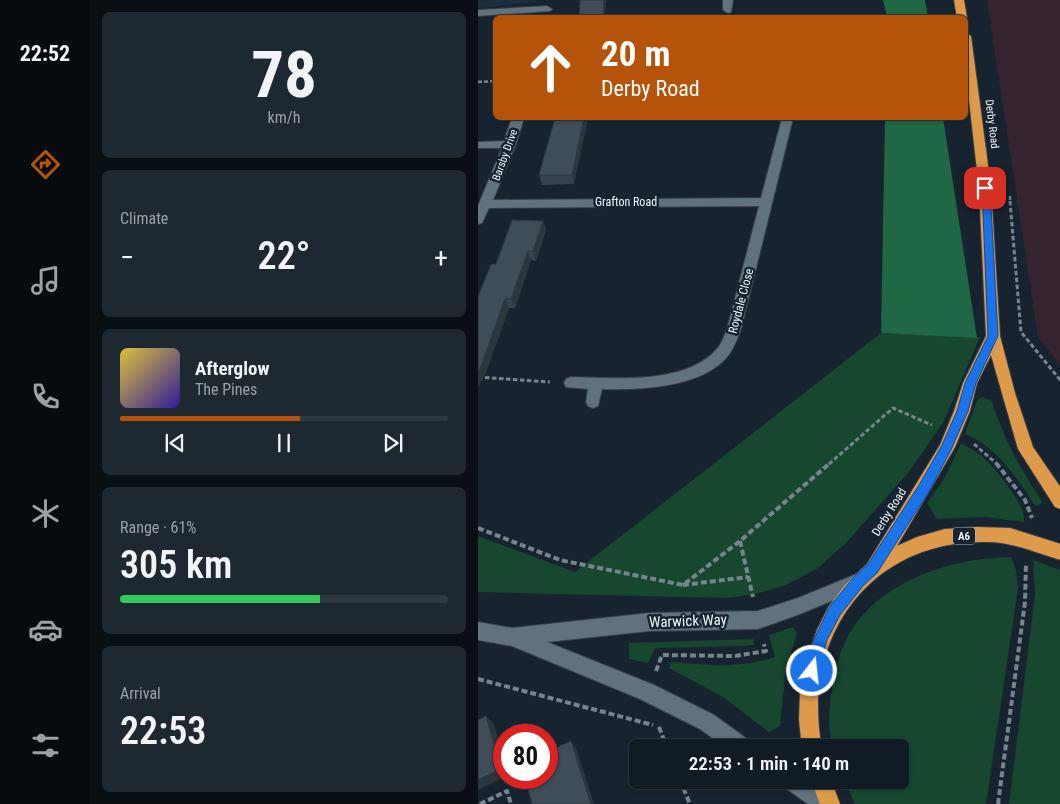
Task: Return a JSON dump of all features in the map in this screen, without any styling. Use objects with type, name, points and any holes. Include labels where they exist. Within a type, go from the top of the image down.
[{"type":"highway","points":[[959,0],[962,15]]},
{"type":"highway","name":"Derby Road","points":[[968,52],[985,188],[993,336],[1008,393],[1026,449],[1060,502]]},
{"type":"highway","name":"Derby Road","points":[[872,569],[923,489],[953,435],[970,383],[993,336]]},
{"type":"highway","name":"A6","points":[[811,739],[808,706],[812,671],[821,639],[835,610],[872,569],[886,559],[915,546],[953,537],[977,534],[1011,536],[1060,552]]},
{"type":"highway","points":[[824,789],[830,804]]},
{"type":"street","points":[[478,13],[547,9]]},
{"type":"street","name":"Barsby Drive","points":[[478,220],[510,144],[517,120]]},
{"type":"street","name":"Roydale Close","points":[[571,383],[634,382],[678,377],[700,369],[721,355],[729,343],[734,329],[788,120]]},
{"type":"street","points":[[478,145],[510,144]]},
{"type":"street","name":"Grafton Road","points":[[486,204],[767,202]]},
{"type":"street","points":[[593,402],[596,383]]},
{"type":"street","name":"Warwick Way","points":[[512,637],[649,622],[758,620],[800,606],[859,582]]},
{"type":"street","name":"Warwick Way","points":[[478,630],[512,637],[647,692],[707,722],[731,739]]},
{"type":"street","points":[[804,789],[826,804]]},
{"type":"path","points":[[478,82],[493,81]]},
{"type":"path","points":[[1021,332],[1060,381]]},
{"type":"path","points":[[478,377],[571,383]]},
{"type":"path","points":[[683,585],[740,541],[893,408],[980,447],[1016,489],[1032,513],[1032,519]]},
{"type":"path","points":[[478,528],[560,560],[683,585],[748,577],[740,541]]},
{"type":"path","points":[[998,804],[1025,602],[1026,559]]},
{"type":"path","points":[[658,665],[662,655],[735,656],[766,651],[762,637]]},
{"type":"path","points":[[478,679],[658,727],[663,739]]},
{"type":"path","points":[[684,789],[690,804]]},
{"type":"path","points":[[480,804],[507,791],[511,804]]},
{"type":"shaded area","points":[[478,0],[536,0],[536,2],[478,8]]},
{"type":"shaded area","points":[[987,0],[1060,0],[1060,365],[1038,337]]},
{"type":"green space","points":[[883,0],[925,0],[928,15],[887,15]]},
{"type":"green space","points":[[885,120],[943,120],[977,338],[881,333]]},
{"type":"green space","points":[[881,333],[980,337],[943,423],[908,473],[847,542],[818,568],[786,585],[752,595],[724,598],[478,592],[478,536],[575,572]]},
{"type":"green space","points":[[982,397],[992,401],[1014,454],[1043,503],[1035,506],[1005,464],[987,447],[965,434],[977,400]]},
{"type":"green space","points":[[961,444],[982,456],[1001,477],[1020,506],[1024,515],[1024,522],[985,517],[937,519],[927,503],[944,479]]},
{"type":"green space","points":[[1011,557],[1016,570],[1018,588],[986,804],[855,804],[848,789],[909,789],[909,739],[831,739],[829,723],[830,700],[838,662],[846,640],[859,620],[875,603],[895,589],[916,577],[940,568],[988,558]]},
{"type":"green space","points":[[1033,560],[1060,570],[1060,804],[1009,804],[1035,595]]},
{"type":"green space","points":[[793,627],[797,634],[786,666],[780,726],[769,732],[723,697],[669,668],[671,662],[736,665],[775,657],[769,635]]},
{"type":"green space","points":[[753,639],[754,645],[745,646],[655,648],[648,663],[629,659],[629,643]]},
{"type":"building","points":[[580,0],[604,0],[603,15],[579,15]]},
{"type":"building","points":[[554,120],[584,120],[572,175],[539,175]]},
{"type":"building","points":[[512,220],[543,221],[533,251],[528,251],[511,299],[505,299],[478,372],[478,297],[491,264],[496,264]]},
{"type":"building","points":[[486,716],[493,741],[493,773],[478,780],[478,720]]},
{"type":"building","points":[[571,741],[591,804],[532,804],[528,789],[558,789],[558,747]]},
{"type":"route","points":[[812,671],[821,639],[835,610],[872,569],[923,489],[947,447],[962,411],[970,383],[993,336],[985,188]]}]
